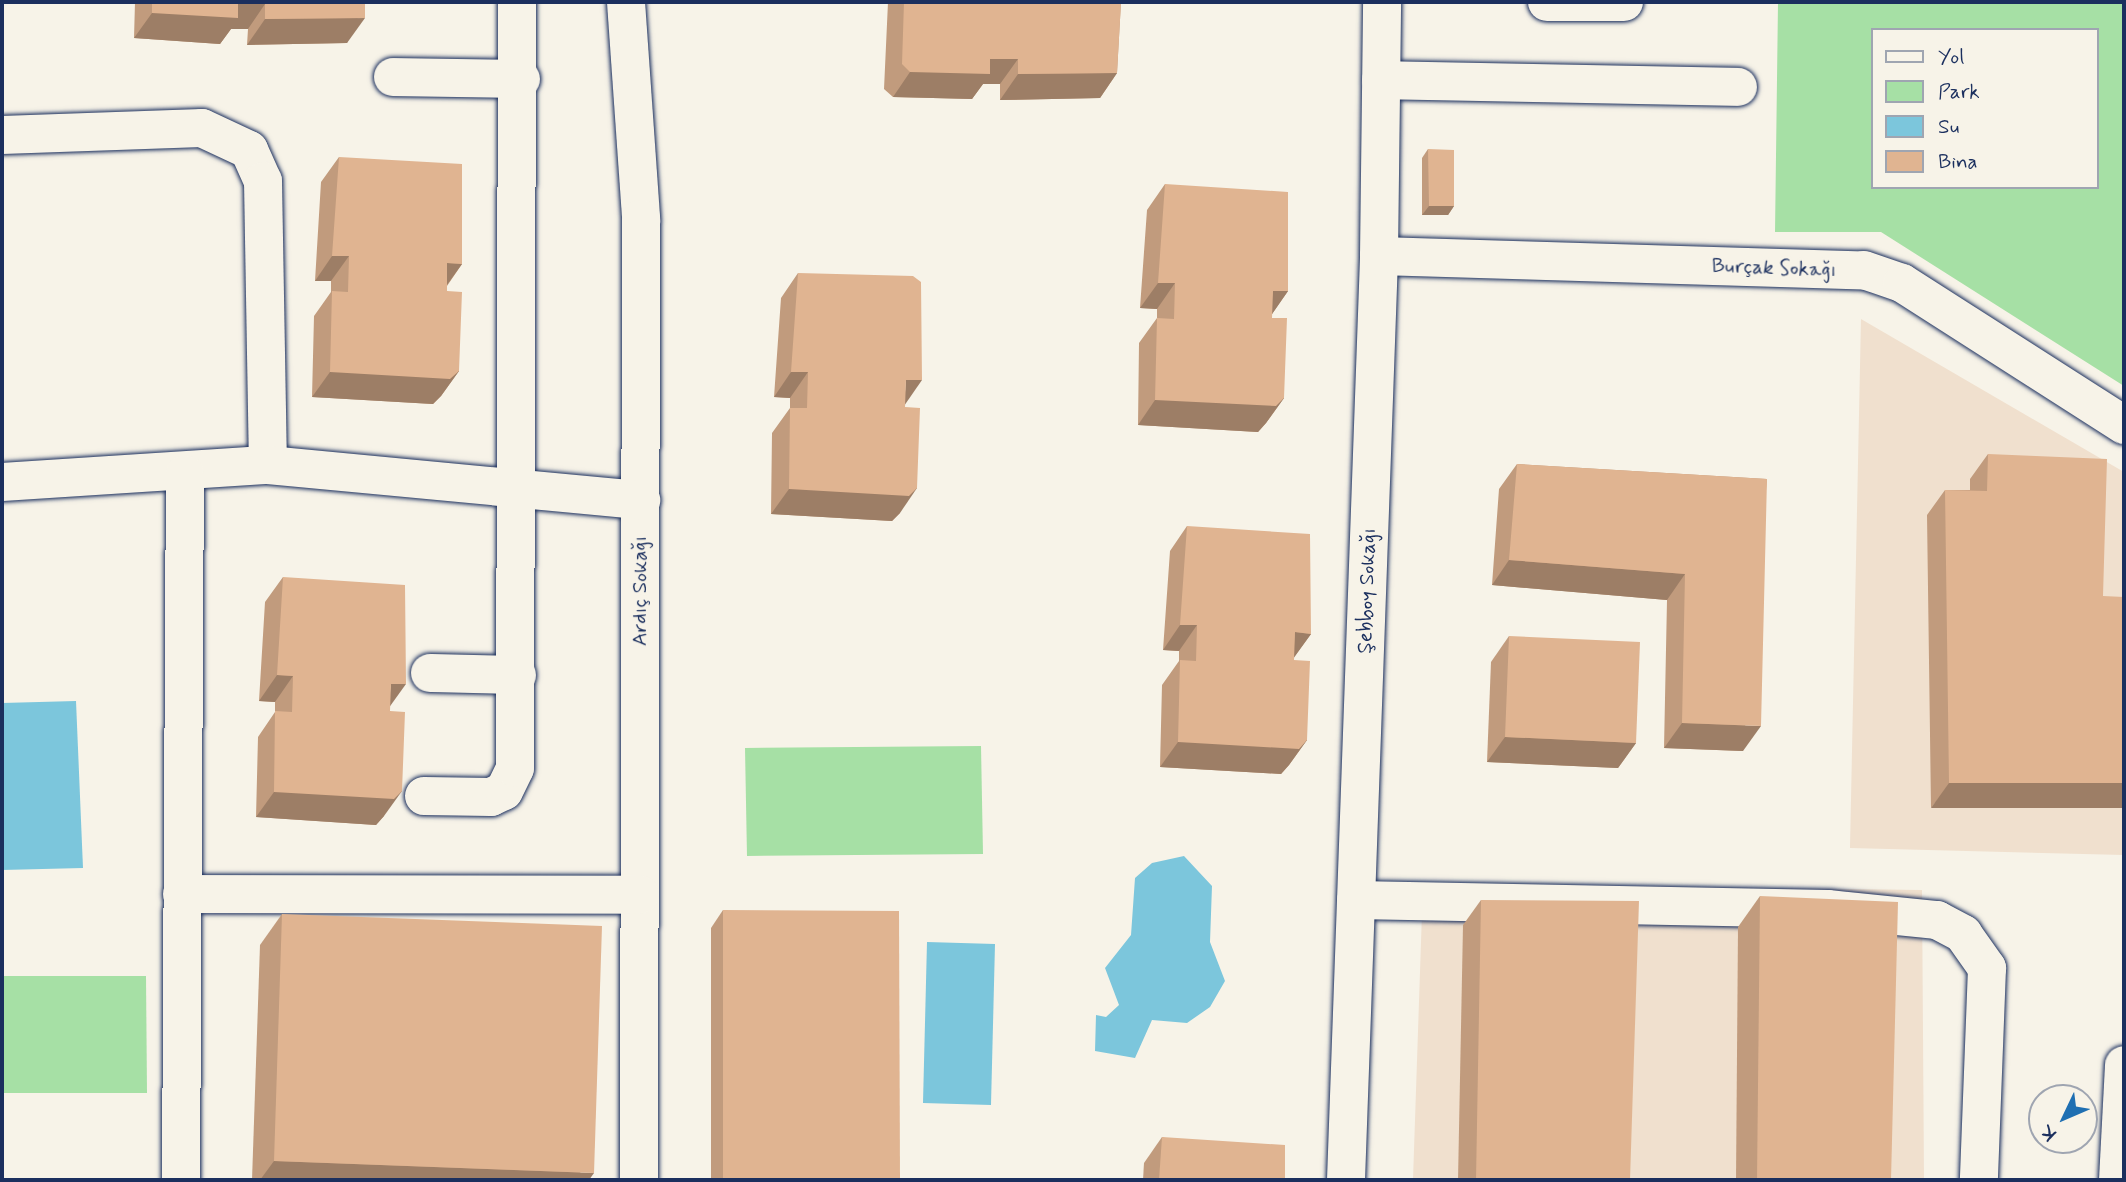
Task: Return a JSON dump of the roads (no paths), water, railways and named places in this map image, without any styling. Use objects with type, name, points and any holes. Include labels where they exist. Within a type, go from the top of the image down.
[{"type":"street","points":[[424,796],[491,797],[503,791],[515,768],[521,79],[517,2]]},
{"type":"street","name":"Ardıç Sokağı","points":[[626,2],[641,219],[639,1180]]},
{"type":"street","name":"Şebboy Sokağı","points":[[1346,1180],[1380,256],[1382,2]]},
{"type":"street","points":[[1547,2],[1624,2]]},
{"type":"street","points":[[393,78],[521,79]]},
{"type":"street","points":[[1381,80],[1738,87]]},
{"type":"street","points":[[2,135],[202,128],[249,150],[263,181],[268,465]]},
{"type":"street","name":"Burçak Sokağı","points":[[1380,256],[1864,271],[1902,283],[2124,425]]},
{"type":"street","points":[[2,482],[185,474],[268,465],[519,492],[640,500]]},
{"type":"street","points":[[181,1180],[185,474]]},
{"type":"street","points":[[430,673],[517,675]]},
{"type":"street","points":[[182,894],[640,895]]},
{"type":"street","points":[[1356,900],[1828,909],[1937,920],[1963,934],[1987,968],[1979,1180]]},
{"type":"street","points":[[2118,1180],[2124,1065]]},
{"type":"water","points":[[76,701],[83,868],[2,870],[2,703]]},
{"type":"water","points":[[1184,856],[1212,886],[1210,942],[1225,981],[1210,1007],[1187,1023],[1152,1020],[1135,1058],[1095,1051],[1096,1015],[1106,1017],[1119,1005],[1105,968],[1131,935],[1135,878],[1152,863]]},
{"type":"water","points":[[927,942],[995,944],[991,1105],[923,1103]]}]
